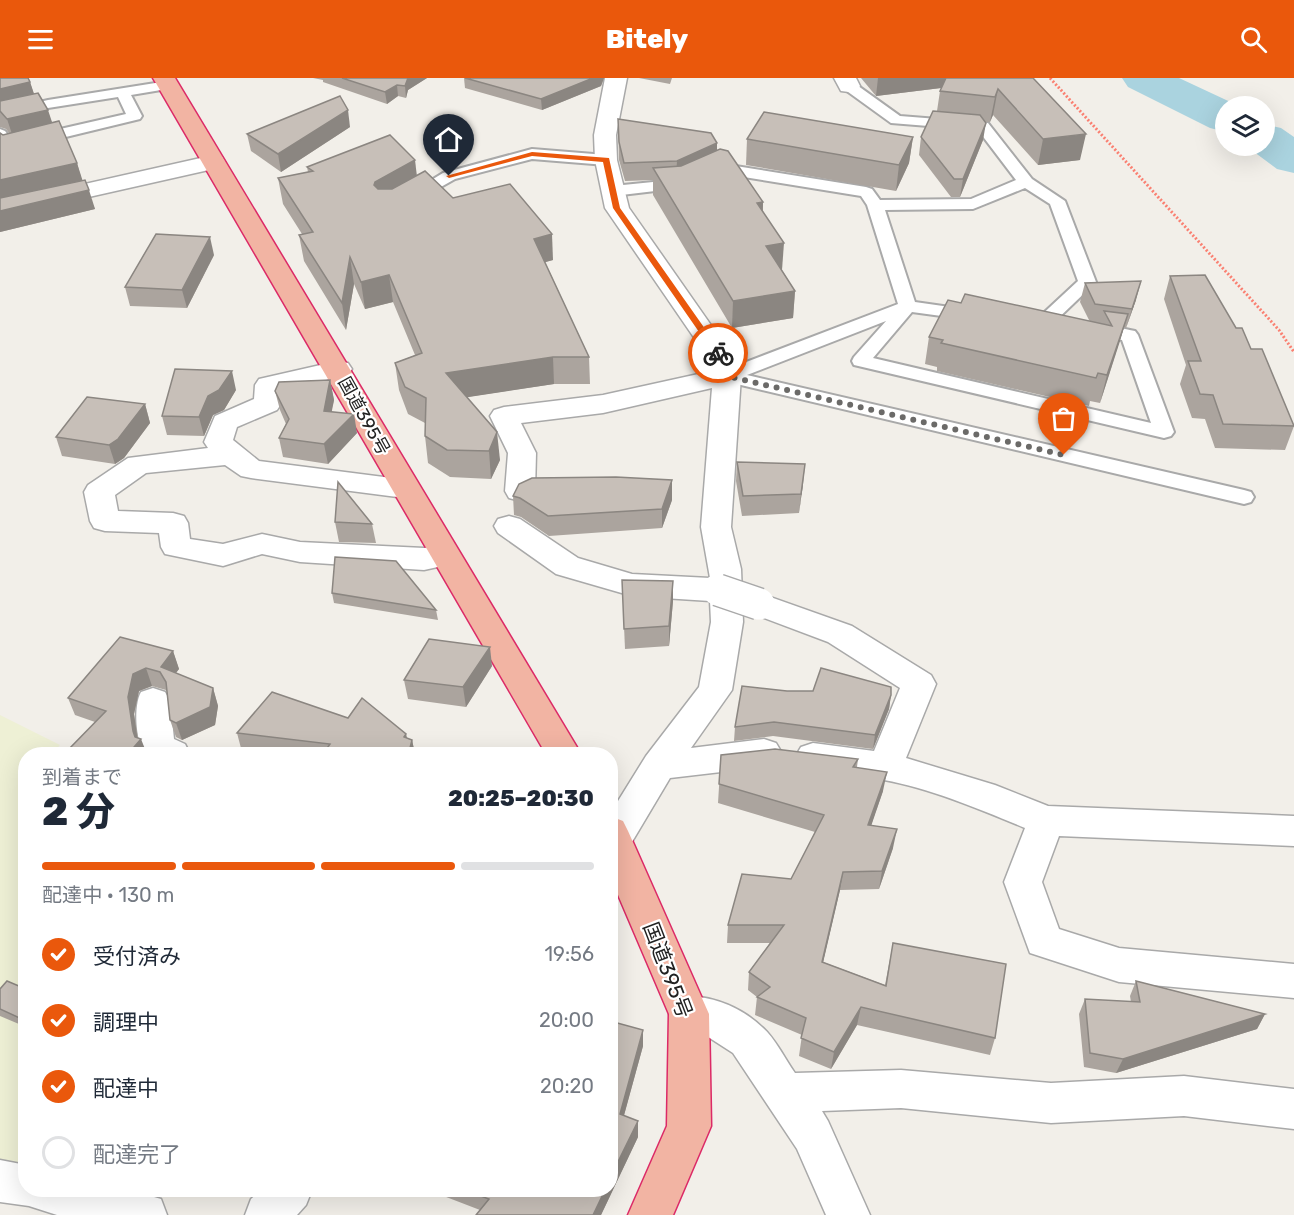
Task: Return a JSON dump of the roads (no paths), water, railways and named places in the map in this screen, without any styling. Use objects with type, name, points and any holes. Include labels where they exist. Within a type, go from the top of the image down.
[{"type":"highway","name":"国道395号","points":[[166,81],[338,369],[444,556],[560,747]]},
{"type":"highway","name":"国道395号","points":[[618,852],[689,1014],[689,1126],[650,1215]]},
{"type":"street","points":[[616,78],[605,135],[606,160],[617,208],[721,358],[727,376],[716,527],[725,569],[727,622],[715,690],[659,766],[618,829]]},
{"type":"street","points":[[0,210],[214,162]]},
{"type":"street","points":[[338,369],[269,385],[267,404],[225,422],[218,442],[231,455],[251,469],[405,488]]},
{"type":"street","points":[[520,491],[522,453],[504,416],[603,404],[727,376]]},
{"type":"street","points":[[231,455],[138,465],[99,492],[105,521],[173,523],[176,547],[224,555],[262,544],[300,552],[424,559],[444,556]]},
{"type":"street","points":[[509,525],[567,567],[632,585],[718,590],[840,634],[919,684],[885,766]]},
{"type":"street","points":[[153,701],[157,746],[159,747]]},
{"type":"street","points":[[659,766],[773,752],[885,766],[982,795],[1046,820],[1294,831]]},
{"type":"street","points":[[1046,820],[1023,882],[1044,941],[1119,965],[1294,981]]},
{"type":"street","points":[[689,1014],[709,1015],[748,1040],[813,1135],[848,1215]]},
{"type":"street","points":[[784,1093],[901,1089],[1051,1103],[1184,1096],[1294,1109]]},
{"type":"street","points":[[0,1181],[18,1184]]},
{"type":"street","points":[[72,1197],[145,1215]]},
{"type":"street","points":[[267,1215],[284,1197]]},
{"type":"lane","points":[[0,115],[48,104],[122,92],[166,81]]},
{"type":"lane","points":[[847,82],[896,120],[983,126],[1026,182],[1057,201],[1087,282],[1042,324]]},
{"type":"lane","points":[[0,134],[8,147],[135,116],[122,92]]},
{"type":"lane","points":[[398,204],[449,176],[532,154],[606,160]]},
{"type":"lane","points":[[613,191],[680,185],[717,168],[866,192],[875,205],[908,306]]},
{"type":"lane","points":[[875,205],[973,204],[1026,182]]},
{"type":"lane","points":[[908,306],[861,361],[1164,432],[1129,335],[1020,321]]},
{"type":"lane","points":[[727,376],[908,306],[986,317]]},
{"type":"lane","points":[[727,376],[1244,497]]},
{"type":"waterway","points":[[1144,78],[1215,113]]},
{"type":"waterway","points":[[1275,146],[1294,159]]}]
